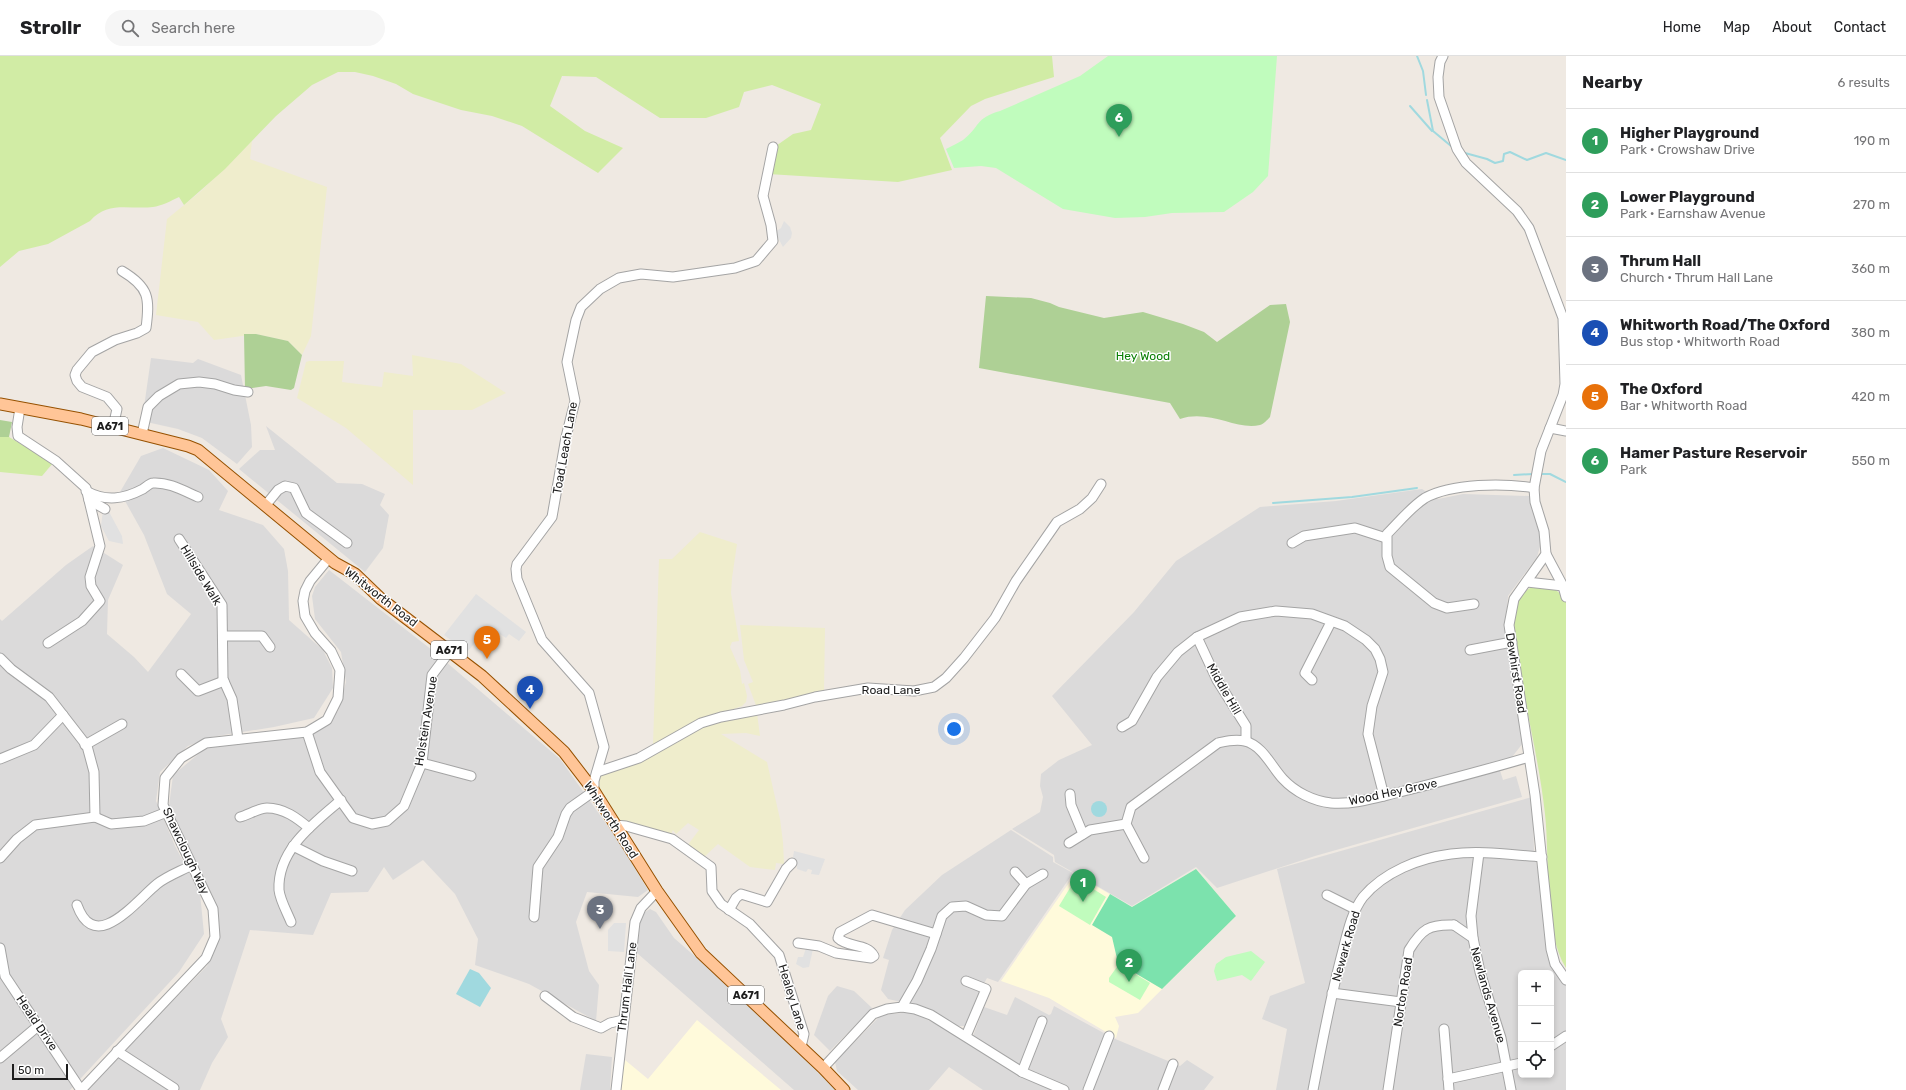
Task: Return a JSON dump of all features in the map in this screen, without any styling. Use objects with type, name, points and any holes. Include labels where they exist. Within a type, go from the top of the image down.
[{"type":"main road","name":"A671","points":[[0,404],[20,408]]},
{"type":"main road","name":"Whitworth Road","points":[[20,408],[81,419],[188,446],[198,450],[329,558],[355,574],[381,599],[482,676],[564,752],[594,791],[657,892],[701,953],[824,1068],[844,1090]]},
{"type":"street","points":[[1443,56],[1440,62],[1438,77],[1439,97],[1457,149],[1466,163],[1517,211],[1529,228],[1563,318],[1565,384],[1563,395],[1541,451],[1535,483],[1535,502],[1544,531],[1546,554],[1563,586],[1566,597]]},
{"type":"street","name":"Toad Leach Lane","points":[[594,791],[597,772],[604,747],[589,693],[542,640],[517,579],[516,569],[517,564],[552,517],[566,437],[575,401],[567,362],[576,320],[581,307],[600,289],[619,278],[641,274],[673,277],[718,271],[756,261],[773,241],[771,225],[763,196],[772,147]]},
{"type":"street","points":[[113,427],[117,409],[107,397],[82,387],[77,381],[75,375],[92,352],[115,340],[137,333],[146,328],[149,307],[143,287],[136,279],[122,271]]},
{"type":"street","points":[[142,434],[148,406],[159,396],[179,384],[205,382],[234,390],[248,392]]},
{"type":"street","points":[[20,408],[17,427],[18,436],[73,474],[88,495],[105,509]]},
{"type":"street","points":[[1550,428],[1566,431]]},
{"type":"street","points":[[88,495],[114,499],[127,497],[152,482],[170,485],[198,497]]},
{"type":"street","points":[[1474,604],[1447,608],[1434,603],[1390,567],[1387,556],[1387,534],[1408,512],[1426,498],[1446,492],[1496,484],[1535,483]]},
{"type":"street","name":"Road Lane","points":[[597,772],[638,758],[701,723],[721,717],[784,705],[815,697],[868,688],[914,692],[934,688],[946,678],[964,658],[995,618],[1016,581],[1057,522],[1080,509],[1092,498],[1101,484]]},
{"type":"street","points":[[265,506],[278,490],[285,486],[294,488],[306,513],[347,543]]},
{"type":"street","points":[[48,643],[82,621],[100,601],[94,592],[91,581],[92,570],[100,549],[88,495]]},
{"type":"street","points":[[1292,544],[1304,536],[1355,528],[1386,538]]},
{"type":"street","name":"Hillside Walk","points":[[179,539],[222,605],[224,681],[232,699],[238,739]]},
{"type":"street","name":"Dewhirst Road","points":[[1546,554],[1514,599],[1509,626],[1535,795],[1551,949],[1555,964],[1566,980]]},
{"type":"street","name":"Shawclough Way","points":[[81,1090],[206,958],[215,937],[213,909],[163,805],[165,778],[181,758],[206,743],[307,732],[327,720],[338,698],[340,670],[331,651],[315,633],[305,616],[303,601],[305,591],[310,581],[329,558]]},
{"type":"street","points":[[1527,582],[1563,586]]},
{"type":"street","points":[[1122,726],[1132,721],[1157,677],[1178,652],[1197,637],[1240,617],[1276,611],[1312,614],[1345,626],[1366,640],[1375,649],[1380,659],[1383,672],[1372,706],[1368,734],[1384,796]]},
{"type":"street","points":[[1312,680],[1305,673],[1331,622]]},
{"type":"street","points":[[222,636],[262,636],[270,647]]},
{"type":"street","name":"Middle Hill","points":[[1197,637],[1217,680],[1246,726],[1246,741]]},
{"type":"street","points":[[1470,650],[1512,642]]},
{"type":"street","name":"Holstein Avenue","points":[[307,732],[320,772],[353,818],[372,824],[386,821],[404,806],[422,763],[432,675],[450,651]]},
{"type":"street","points":[[0,658],[11,669],[49,697],[85,745],[94,772],[95,817]]},
{"type":"street","points":[[181,674],[198,691],[224,681]]},
{"type":"street","points":[[0,759],[34,745],[63,715]]},
{"type":"street","points":[[85,745],[122,724]]},
{"type":"street","points":[[1144,858],[1126,824],[1131,807],[1218,743],[1232,740],[1246,741]]},
{"type":"street","name":"Wood Hey Grove","points":[[1246,741],[1258,748],[1283,778],[1298,792],[1330,803],[1351,802],[1384,796],[1456,778],[1529,757]]},
{"type":"street","points":[[422,763],[471,776]]},
{"type":"street","points":[[534,917],[538,867],[558,837],[570,808],[594,791]]},
{"type":"street","points":[[1070,794],[1071,805],[1083,834]]},
{"type":"street","points":[[291,922],[279,891],[283,863],[293,846],[309,828],[341,800]]},
{"type":"street","points":[[240,818],[266,808],[285,811],[296,817],[309,828]]},
{"type":"street","points":[[0,858],[17,839],[35,826],[95,817],[111,824],[144,821],[167,812]]},
{"type":"street","points":[[1069,843],[1090,830],[1126,824]]},
{"type":"street","name":"Healey Lane","points":[[616,825],[626,826],[678,842],[711,867],[712,891],[721,904],[750,924],[779,955],[804,1034],[801,1047]]},
{"type":"street","points":[[293,846],[323,861],[352,871]]},
{"type":"street","name":"Newark Road","points":[[1313,1090],[1332,993],[1355,909],[1375,885],[1388,875],[1416,862],[1450,854],[1479,852],[1542,857]]},
{"type":"street","name":"Newlands Avenue","points":[[1479,852],[1470,916],[1472,938],[1480,972],[1501,1038],[1511,1090]]},
{"type":"street","points":[[729,910],[736,898],[741,894],[767,902],[786,869],[792,863]]},
{"type":"street","points":[[78,905],[82,917],[87,923],[93,926],[109,924],[123,914],[158,883],[192,865]]},
{"type":"street","points":[[1015,872],[1026,884]]},
{"type":"street","points":[[902,1007],[917,981],[942,916],[952,907],[966,906],[986,915],[1002,916],[1026,884],[1043,874]]},
{"type":"street","name":"Thrum Hall Lane","points":[[616,1090],[635,922],[641,908],[657,892]]},
{"type":"street","points":[[1327,895],[1355,909]]},
{"type":"street","points":[[798,943],[819,946],[836,953],[871,958],[874,956],[869,950],[843,943],[838,938],[840,932],[872,915],[936,934]]},
{"type":"street","points":[[1470,916],[1454,925],[1472,938]]},
{"type":"street","name":"Norton Road","points":[[1388,1090],[1410,950],[1420,934],[1439,924],[1454,925]]},
{"type":"street","name":"Heald Drive","points":[[0,951],[2,969],[6,976],[81,1090]]},
{"type":"street","points":[[966,981],[986,989],[966,1036]]},
{"type":"street","points":[[1332,993],[1401,1002]]},
{"type":"street","points":[[544,996],[573,1017],[601,1028],[610,1023],[623,1020]]},
{"type":"street","points":[[824,1068],[873,1014],[887,1009],[902,1007],[915,1009],[931,1015],[1022,1072],[1058,1089]]},
{"type":"street","points":[[1022,1072],[1042,1021]]},
{"type":"street","points":[[0,1058],[38,1026]]},
{"type":"street","points":[[1444,1029],[1449,1090]]},
{"type":"street","points":[[1088,1090],[1109,1036]]},
{"type":"street","points":[[1554,1044],[1566,1036]]},
{"type":"street","points":[[118,1051],[174,1088]]},
{"type":"street","points":[[1448,1079],[1507,1067],[1518,1063]]},
{"type":"street","points":[[1163,1090],[1173,1064]]},
{"type":"shaded area","points":[[252,141],[250,159],[327,187],[311,336],[302,355],[288,341],[256,334],[214,340],[198,322],[156,315],[167,219],[200,192]]},
{"type":"shaded area","points":[[784,221],[790,227],[792,233],[791,238],[783,247],[775,232],[781,228]]},
{"type":"shaded area","points":[[412,355],[461,364],[506,393],[472,410],[413,410],[413,485],[346,428],[297,398],[306,362],[344,361],[342,382],[382,387],[384,372],[413,376]]},
{"type":"shaded area","points":[[151,358],[193,363],[198,359],[241,375],[251,425],[252,447],[237,464],[202,438],[178,429],[142,421]]},
{"type":"shaded area","points":[[266,426],[337,483],[362,484],[385,494],[380,505],[389,515],[383,548],[365,572],[239,469],[260,450],[275,450]]},
{"type":"shaded area","points":[[163,448],[209,470],[228,491],[219,510],[263,525],[284,549],[288,571],[289,620],[323,650],[332,668],[333,688],[314,718],[274,727],[211,737],[188,746],[160,772],[156,801],[175,846],[200,893],[204,934],[179,972],[70,1090],[0,1090],[0,619],[2,621],[66,565],[93,546],[123,565],[108,600],[107,634],[134,657],[148,672],[191,614],[167,594],[144,535],[120,492],[141,456]]},
{"type":"shaded area","points":[[1422,489],[1438,499],[1463,494],[1530,496],[1542,540],[1537,557],[1508,596],[1505,630],[1523,743],[1512,757],[1497,761],[1503,780],[1516,776],[1522,797],[1315,856],[1217,888],[1196,867],[1132,906],[1055,862],[1054,855],[1012,829],[1040,812],[1043,797],[1040,786],[1041,774],[1059,760],[1092,745],[1052,696],[1134,612],[1176,561],[1260,507],[1336,501]]},
{"type":"shaded area","points":[[107,508],[122,536],[123,544],[109,541],[101,526],[103,510]]},
{"type":"shaded area","points":[[700,532],[737,544],[731,593],[739,641],[732,642],[730,647],[740,670],[742,684],[744,683],[747,696],[746,702],[742,706],[691,724],[653,745],[659,559],[672,559]]},
{"type":"shaded area","points":[[329,570],[432,650],[560,759],[617,839],[648,890],[638,897],[587,892],[576,922],[589,971],[599,985],[596,1021],[529,984],[475,965],[478,939],[455,894],[423,860],[393,880],[384,867],[368,892],[331,893],[313,935],[250,930],[221,1019],[228,1037],[212,1063],[200,1090],[85,1090],[207,966],[219,936],[215,901],[169,806],[173,775],[207,747],[321,727],[338,711],[346,682],[341,652],[315,619],[312,596],[315,587]]},
{"type":"shaded area","points":[[476,594],[526,632],[519,641],[509,634],[506,638],[500,634],[490,647],[479,638],[467,652],[444,635]]},
{"type":"shaded area","points":[[740,625],[825,628],[824,691],[757,708],[748,684],[753,682],[744,660]]},
{"type":"shaded area","points":[[757,713],[760,736],[746,733],[721,734],[767,762],[780,819],[783,842],[784,864],[776,863],[775,870],[750,867],[718,844],[703,858],[687,846],[699,830],[688,823],[676,834],[673,830],[671,834],[667,834],[619,821],[595,785],[600,774],[700,726]]},
{"type":"shaded area","points":[[1532,797],[1534,849],[1542,896],[1548,956],[1566,985],[1566,1090],[1276,1090],[1287,1029],[1262,1019],[1270,996],[1305,983],[1277,869]]},
{"type":"shaded area","points":[[1011,830],[1053,857],[1053,862],[1073,873],[998,982],[987,978],[965,1026],[957,1026],[923,1007],[888,999],[881,990],[889,960],[883,958],[892,930],[905,910],[942,875]]},
{"type":"shaded area","points":[[794,851],[825,859],[819,875],[811,874],[812,870],[808,869],[806,872],[797,869],[797,865],[792,863]]},
{"type":"shaded area","points":[[1196,869],[1236,916],[1138,1013],[1115,1017],[1119,1026],[1116,1038],[1049,998],[1001,981],[1075,874],[1132,907]]},
{"type":"shaded area","points":[[650,909],[656,912],[674,938],[729,986],[836,1090],[794,1090],[637,953],[638,924],[642,914]]},
{"type":"shaded area","points":[[614,923],[626,923],[624,952],[608,951],[608,930]]},
{"type":"shaded area","points":[[806,948],[813,949],[809,967],[803,968],[796,964],[798,957],[803,957]]},
{"type":"shaded area","points":[[837,986],[854,991],[872,1008],[830,1051],[814,1035],[828,996]]},
{"type":"shaded area","points":[[1015,997],[1049,1015],[1051,1014],[1054,1006],[1113,1038],[1180,1066],[1187,1060],[1214,1077],[1204,1090],[983,1090],[949,1067],[929,1090],[858,1090],[837,1071],[835,1062],[881,1015],[912,1012],[950,1031],[970,1044],[984,1007],[1007,1015]]},
{"type":"shaded area","points":[[697,1020],[781,1090],[620,1090],[625,1060],[648,1079]]},
{"type":"shaded area","points":[[586,1054],[612,1057],[610,1090],[580,1090]]},
{"type":"green space","points":[[0,56],[1052,56],[1054,77],[985,99],[971,106],[940,138],[952,170],[898,182],[768,174],[773,148],[793,134],[811,130],[821,104],[772,85],[744,92],[739,107],[706,118],[660,118],[596,77],[562,76],[550,106],[585,131],[623,148],[598,173],[522,126],[492,116],[461,110],[413,94],[396,84],[373,76],[355,72],[338,72],[312,85],[276,116],[225,169],[184,205],[179,197],[153,207],[120,207],[104,210],[90,221],[48,244],[19,251],[0,267]]},
{"type":"green space","points":[[1108,56],[1277,56],[1268,176],[1253,192],[1224,212],[1172,213],[1145,217],[1115,218],[1063,209],[996,168],[981,166],[954,168],[946,149],[963,140],[986,117],[1080,76]]},
{"type":"green space","name":"Hey Wood","points":[[986,296],[1031,298],[1059,307],[1104,318],[1143,312],[1204,332],[1217,342],[1270,305],[1286,304],[1290,322],[1270,417],[1261,424],[1251,426],[1202,417],[1180,419],[1170,403],[979,368]]},
{"type":"green space","points":[[244,334],[256,334],[288,341],[302,355],[294,388],[291,390],[266,386],[245,389]]},
{"type":"green space","points":[[0,420],[12,422],[9,437],[0,437]]},
{"type":"green space","points":[[0,437],[9,437],[53,463],[42,476],[0,472]]},
{"type":"green space","points":[[1534,586],[1553,589],[1560,593],[1566,602],[1566,968],[1559,953],[1554,935],[1549,894],[1543,797],[1514,636],[1513,619],[1517,602],[1523,593]]},
{"type":"green space","points":[[1196,869],[1236,916],[1162,989],[1118,963],[1112,937],[1092,925],[1110,894],[1132,907]]},
{"type":"green space","points":[[1076,878],[1106,897],[1090,925],[1059,906]]},
{"type":"green space","points":[[1251,951],[1265,962],[1251,981],[1242,975],[1217,981],[1214,971],[1216,964],[1226,957]]},
{"type":"green space","points":[[1119,964],[1150,983],[1140,1000],[1109,982],[1109,978]]},
{"type":"water","points":[[1099,801],[1105,803],[1107,809],[1105,815],[1099,817],[1093,815],[1091,809],[1093,803]]},
{"type":"water","points":[[470,969],[479,973],[491,988],[480,1007],[456,994]]},
{"type":"waterway","points":[[1417,56],[1423,71],[1426,95]]},
{"type":"waterway","points":[[1427,100],[1433,131],[1451,146]]},
{"type":"waterway","points":[[1410,106],[1432,131]]},
{"type":"waterway","points":[[1465,153],[1487,159],[1495,163],[1503,161],[1504,154],[1510,152],[1527,160],[1546,153],[1566,160]]},
{"type":"waterway","points":[[1514,475],[1533,474]]},
{"type":"waterway","points":[[1540,474],[1550,474],[1566,482]]},
{"type":"waterway","points":[[1273,503],[1352,497],[1417,488]]},
{"type":"place","name":"Hamer Pasture Reservoir","points":[[1119,137]]},
{"type":"place","name":"The Oxford","points":[[487,659]]},
{"type":"place","name":"Whitworth Road/The Oxford","points":[[530,709]]},
{"type":"place","name":"Higher Playground","points":[[1083,902]]},
{"type":"place","name":"Thrum Hall","points":[[600,929]]},
{"type":"place","name":"Lower Playground","points":[[1129,982]]}]
